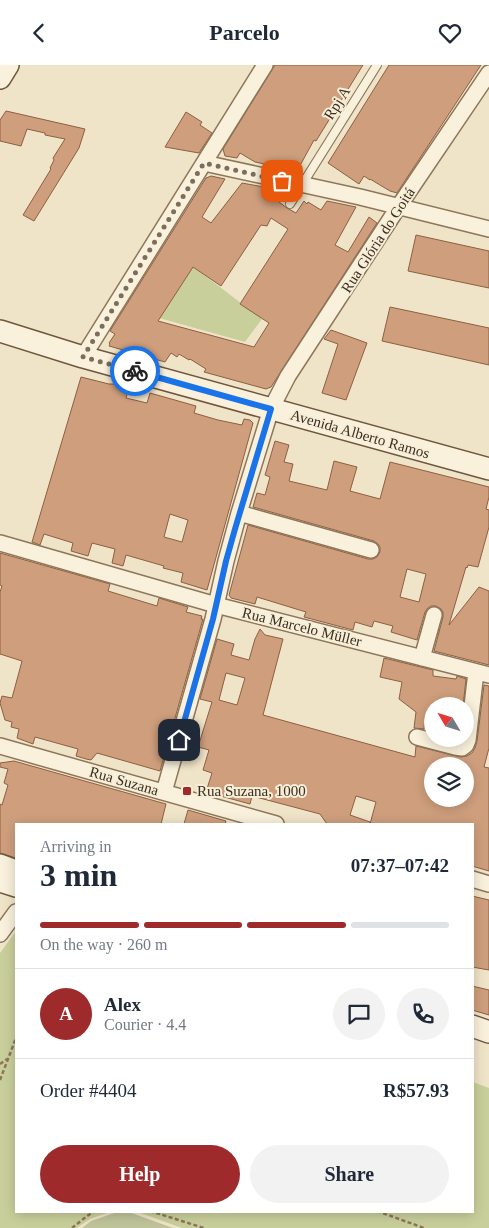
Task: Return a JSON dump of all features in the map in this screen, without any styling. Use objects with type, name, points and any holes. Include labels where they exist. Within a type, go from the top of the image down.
[{"type":"main road","points":[[0,78],[8,65]]},
{"type":"main road","name":"Avenida Alberto Ramos","points":[[0,331],[83,357],[489,469]]},
{"type":"main road","points":[[0,865],[15,871]]},
{"type":"main road","points":[[0,881],[15,886]]},
{"type":"main road","points":[[474,1027],[489,1031]]},
{"type":"main road","points":[[474,1039],[489,1043]]},
{"type":"street","points":[[83,357],[265,65]]},
{"type":"street","name":"Rua Glória do Goitá","points":[[164,792],[216,605],[239,513],[271,409],[288,376],[489,73]]},
{"type":"street","points":[[204,163],[489,229]]},
{"type":"street","points":[[239,513],[371,550]]},
{"type":"street","name":"Rua Marcelo Müller","points":[[0,543],[216,605],[482,674]]},
{"type":"street","points":[[422,658],[434,615]]},
{"type":"street","points":[[418,737],[455,747],[462,748],[466,745],[482,674]]},
{"type":"street","name":"Rua Suzana","points":[[0,746],[272,823]]},
{"type":"street","points":[[474,880],[489,884]]},
{"type":"street","points":[[0,935],[15,913]]},
{"type":"lane","name":"Rpj A","points":[[290,204],[377,65]]},
{"type":"path","points":[[0,1080],[15,1042]]},
{"type":"path","points":[[0,1064],[8,1059]]},
{"type":"path","points":[[72,1228],[92,1213]]},
{"type":"path","points":[[156,1213],[204,1228]]},
{"type":"path","points":[[383,1213],[424,1228]]},
{"type":"green space","points":[[191,265],[262,319],[245,342],[159,318]]},
{"type":"green space","points":[[15,932],[15,1213],[106,1213],[90,1219],[77,1228],[0,1228],[0,953]]},
{"type":"green space","points":[[474,1082],[489,1088],[489,1228],[182,1228],[141,1213],[474,1213]]},
{"type":"green space","points":[[114,1213],[132,1213],[173,1228],[82,1228],[91,1221]]},
{"type":"building","points":[[275,65],[363,65],[316,141],[314,140],[297,171],[255,162],[240,153],[237,158],[225,156],[223,149]]},
{"type":"building","points":[[389,65],[481,65],[397,193],[364,176],[359,184],[328,163]]},
{"type":"building","points":[[6,111],[85,129],[79,148],[34,221],[23,215],[51,169],[53,158],[65,139],[27,129],[21,146],[0,141],[0,120]]},
{"type":"building","points":[[186,112],[202,122],[200,125],[212,133],[199,153],[165,147]]},
{"type":"building","points":[[211,176],[225,179],[202,217],[211,223],[242,183],[275,189],[271,196],[296,213],[304,201],[321,210],[327,201],[356,207],[335,245],[348,252],[369,217],[377,223],[271,387],[266,389],[204,372],[206,369],[179,354],[177,357],[171,353],[165,362],[109,346],[115,334],[110,331],[206,178]],"holes":[[[271,218],[288,229],[240,304],[269,323],[254,347],[158,321],[193,267],[221,286],[261,225],[267,226]]]},
{"type":"building","points":[[416,235],[489,251],[489,288],[408,271]]},
{"type":"building","points":[[390,307],[489,328],[489,365],[382,341]]},
{"type":"building","points":[[331,330],[367,343],[346,400],[322,393],[338,344],[324,339]]},
{"type":"building","points":[[81,377],[129,388],[126,398],[147,403],[150,393],[196,406],[194,413],[218,420],[242,425],[244,419],[250,420],[253,423],[207,590],[181,582],[183,573],[126,555],[123,566],[112,563],[115,549],[92,543],[88,556],[71,551],[73,543],[44,534],[40,545],[32,542]],"holes":[[[170,514],[188,520],[182,542],[164,537]]]},
{"type":"building","points":[[275,441],[289,445],[284,462],[293,464],[289,481],[327,490],[334,461],[357,467],[350,491],[380,499],[390,462],[489,487],[486,509],[489,510],[489,527],[478,567],[468,565],[466,567],[449,625],[479,587],[489,591],[489,665],[434,651],[443,617],[443,612],[436,606],[431,606],[425,612],[417,640],[391,632],[393,626],[374,621],[372,627],[355,622],[353,630],[304,617],[306,612],[257,597],[255,604],[231,598],[229,595],[248,525],[368,559],[377,557],[380,552],[380,547],[374,541],[253,507],[257,493],[265,495],[270,477],[265,475]],"holes":[[[407,569],[426,574],[419,602],[400,597]]]},
{"type":"building","points":[[0,553],[110,584],[108,591],[157,606],[159,598],[188,607],[186,612],[202,616],[201,619],[203,619],[160,771],[97,753],[91,760],[86,759],[76,756],[78,749],[35,737],[33,744],[17,738],[19,729],[11,727],[12,722],[5,720],[0,703],[2,696],[12,698],[22,661],[0,654],[0,592],[2,586],[0,585]]},
{"type":"building","points":[[260,629],[265,635],[283,639],[263,715],[415,757],[416,746],[461,757],[472,753],[477,741],[484,685],[489,686],[489,748],[484,767],[489,768],[489,871],[474,867],[474,823],[370,823],[376,802],[356,796],[350,815],[370,823],[326,823],[320,814],[252,796],[250,804],[206,792],[212,773],[203,770],[209,750],[198,747],[212,702],[200,699],[217,639],[234,644],[231,655],[249,660]],"holes":[[[226,673],[245,678],[237,705],[219,700]]]},
{"type":"building","points":[[384,658],[433,670],[433,676],[456,679],[457,676],[466,679],[464,697],[424,697],[424,729],[414,728],[416,712],[399,699],[402,682],[380,677]]},
{"type":"building","points":[[14,761],[166,804],[161,823],[15,823],[15,858],[0,853],[0,804],[2,805],[8,785],[4,783],[8,769],[0,767],[0,763]]},
{"type":"building","points":[[188,810],[226,821],[225,823],[184,823]]},
{"type":"building","points":[[474,896],[489,900],[489,970],[474,967]]},
{"type":"building","points":[[474,986],[489,990],[489,1015],[474,1011]]},
{"type":"way so far","points":[[135,371],[83,357],[204,163],[282,181]]},
{"type":"place","name":"Rua Suzana, 1000","points":[[187,791]]},
{"type":"route","points":[[135,371],[271,409],[226,561],[213,619],[179,740]]}]
